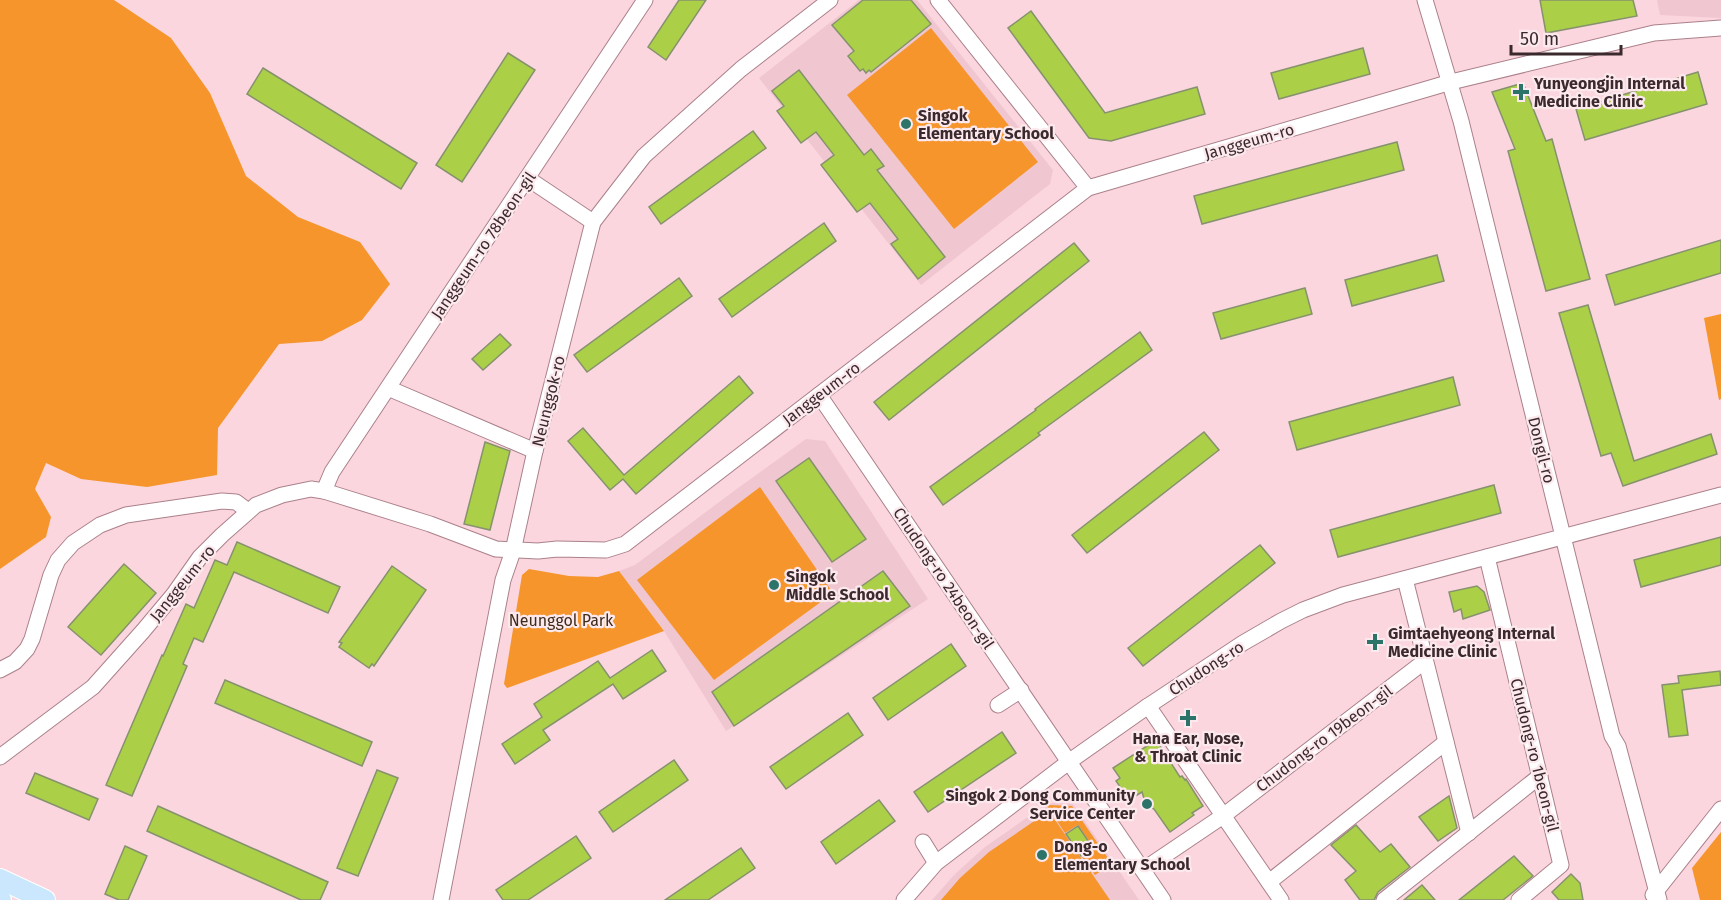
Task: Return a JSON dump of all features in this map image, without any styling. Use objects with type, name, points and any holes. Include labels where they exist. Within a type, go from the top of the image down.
[{"type":"main road","points":[[0,879],[45,900]]},
{"type":"street","name":"Janggeum-ro 78beon-gil","points":[[324,491],[332,472],[645,0]]},
{"type":"street","name":"Neunggok-ro","points":[[441,900],[503,580],[513,551],[535,451],[593,222],[644,156],[741,69],[830,0]]},
{"type":"street","points":[[938,0],[1088,188]]},
{"type":"street","name":"Dongil-ro","points":[[1425,0],[1451,82],[1612,736],[1618,746],[1655,897]]},
{"type":"street","name":"Janggeum-ro","points":[[0,757],[93,687],[159,612],[200,557],[222,534],[256,505],[299,490],[311,489],[430,524],[496,549],[513,551],[606,550],[625,543],[1088,188],[1451,82],[1654,33],[1721,28]]},
{"type":"street","points":[[527,178],[593,222]]},
{"type":"street","points":[[388,388],[535,451]]},
{"type":"street","name":"Chudong-ro 24beon-gil","points":[[819,395],[1163,900]]},
{"type":"street","name":"Chudong-ro","points":[[904,900],[936,863],[1070,761],[1243,643],[1296,614],[1343,595],[1721,495]]},
{"type":"street","points":[[0,670],[15,662],[27,649],[58,560],[73,543],[100,525],[126,515],[222,501],[236,502],[248,511]]},
{"type":"street","name":"Chudong-ro 1beon-gil","points":[[1487,557],[1561,865],[1519,900]]},
{"type":"street","points":[[1405,579],[1469,833]]},
{"type":"street","name":"Chudong-ro 19beon-gil","points":[[1143,870],[1223,816],[1425,661]]},
{"type":"street","points":[[998,705],[1021,690]]},
{"type":"street","points":[[1148,706],[1281,900]]},
{"type":"street","points":[[1269,882],[1446,742]]},
{"type":"street","points":[[1384,900],[1540,776]]},
{"type":"street","points":[[1655,897],[1721,809]]},
{"type":"street","points":[[923,842],[936,863]]},
{"type":"shaded area","name":"Singok Elementary School","points":[[859,0],[917,0],[1053,170],[1050,184],[921,285],[759,78]]},
{"type":"shaded area","points":[[1657,0],[1721,0],[1721,18],[1660,15]]},
{"type":"shaded area","name":"Singok Middle School","points":[[806,439],[825,441],[928,599],[726,731],[664,631],[619,571],[635,565]]},
{"type":"shaded area","name":"Dong-o Elementary School","points":[[1048,803],[1073,804],[1139,900],[932,900],[955,874],[985,847]]},
{"type":"green space","points":[[0,0],[114,0],[171,38],[210,93],[246,176],[298,217],[360,242],[390,284],[362,320],[322,341],[279,344],[218,428],[217,475],[147,487],[81,479],[46,463],[35,489],[51,517],[46,537],[0,569]]},
{"type":"green space","points":[[931,28],[1038,162],[954,229],[847,95]]},
{"type":"green space","points":[[1721,314],[1721,399],[1719,400],[1704,318]]},
{"type":"green space","points":[[760,487],[833,593],[714,680],[637,580]]},
{"type":"green space","name":"Neunggol Park","points":[[529,569],[569,576],[598,577],[619,571],[664,631],[507,688],[504,684],[522,575]]},
{"type":"green space","points":[[1047,806],[1072,806],[1112,864],[1095,875],[1082,857],[1094,848],[1078,825],[1065,833]]},
{"type":"green space","name":"Dong-o Elementary School","points":[[1049,811],[1110,900],[941,900],[960,878],[989,852]]},
{"type":"green space","points":[[1721,832],[1721,900],[1700,900],[1692,868]]},
{"type":"building","points":[[679,0],[706,0],[666,60],[648,47]]},
{"type":"building","points":[[863,0],[911,0],[931,24],[871,72],[869,70],[866,73],[863,69],[860,71],[848,56],[854,51],[832,25]]},
{"type":"building","points":[[1540,0],[1633,0],[1637,16],[1546,33]]},
{"type":"building","points":[[1031,11],[1105,113],[1197,87],[1205,114],[1111,141],[1089,138],[1008,28]]},
{"type":"building","points":[[1363,48],[1370,74],[1279,99],[1271,73]]},
{"type":"building","points":[[508,53],[535,70],[462,182],[436,165]]},
{"type":"building","points":[[263,68],[417,163],[401,189],[247,94]]},
{"type":"building","points":[[799,70],[864,155],[871,149],[884,166],[877,170],[945,257],[918,279],[891,244],[898,239],[870,203],[857,212],[821,165],[834,155],[816,132],[801,143],[777,111],[784,106],[772,91]]},
{"type":"building","points":[[1698,72],[1707,104],[1585,140],[1576,109]]},
{"type":"building","points":[[1523,83],[1546,141],[1552,139],[1590,279],[1546,291],[1508,151],[1515,149],[1492,92]]},
{"type":"building","points":[[753,131],[766,148],[661,224],[649,207]]},
{"type":"building","points":[[1397,142],[1404,170],[1202,224],[1194,196]]},
{"type":"building","points":[[824,223],[836,241],[732,317],[719,299]]},
{"type":"building","points":[[1721,240],[1721,273],[1615,305],[1606,275]]},
{"type":"building","points":[[1074,243],[1089,261],[889,420],[874,402]]},
{"type":"building","points":[[1437,255],[1444,281],[1352,306],[1345,280]]},
{"type":"building","points":[[679,278],[692,296],[587,372],[574,355]]},
{"type":"building","points":[[1305,288],[1312,314],[1221,339],[1213,313]]},
{"type":"building","points":[[1588,305],[1634,461],[1711,434],[1717,454],[1623,486],[1611,453],[1601,456],[1559,313]]},
{"type":"building","points":[[1140,332],[1152,350],[943,505],[930,487]]},
{"type":"building","points":[[500,334],[511,345],[483,370],[472,359]]},
{"type":"building","points":[[739,376],[753,393],[636,494],[623,479],[610,490],[568,441],[583,428],[624,475]]},
{"type":"building","points":[[1453,377],[1460,405],[1297,450],[1289,422]]},
{"type":"building","points":[[1204,432],[1219,450],[1087,553],[1072,535]]},
{"type":"building","points":[[485,442],[510,451],[490,530],[464,524]]},
{"type":"building","points":[[809,458],[866,539],[832,562],[776,481]]},
{"type":"building","points":[[1494,485],[1501,513],[1338,557],[1330,530]]},
{"type":"building","points":[[1721,537],[1721,565],[1641,587],[1634,560]]},
{"type":"building","points":[[237,542],[340,587],[328,613],[234,572],[203,642],[194,638],[183,664],[187,666],[132,796],[106,785],[186,604],[194,608],[215,560],[227,565]]},
{"type":"building","points":[[1260,545],[1275,563],[1143,666],[1128,648]]},
{"type":"building","points":[[124,564],[156,593],[101,655],[68,627]]},
{"type":"building","points":[[392,566],[426,590],[374,666],[372,664],[369,668],[339,647],[342,643],[339,642]]},
{"type":"building","points":[[883,571],[910,606],[734,726],[712,692]]},
{"type":"building","points":[[1477,586],[1484,592],[1490,610],[1463,619],[1461,609],[1454,612],[1449,592]]},
{"type":"building","points":[[951,644],[966,666],[888,720],[873,698]]},
{"type":"building","points":[[652,650],[666,671],[623,699],[613,684],[543,730],[550,740],[515,764],[502,744],[542,717],[534,704],[598,661],[610,678]]},
{"type":"building","points":[[1720,671],[1721,685],[1682,690],[1688,735],[1669,737],[1662,685],[1679,683],[1678,676]]},
{"type":"building","points":[[225,680],[372,742],[362,766],[215,703]]},
{"type":"building","points":[[848,713],[863,735],[786,789],[770,767]]},
{"type":"building","points":[[1002,732],[1016,753],[928,812],[914,792]]},
{"type":"building","points":[[1156,740],[1180,777],[1186,779],[1203,806],[1170,832],[1154,809],[1146,805],[1142,792],[1129,800],[1116,781],[1120,778],[1113,768]]},
{"type":"building","points":[[674,760],[688,780],[613,832],[599,812]]},
{"type":"building","points":[[377,770],[398,778],[358,876],[337,868]]},
{"type":"building","points":[[35,773],[98,799],[89,820],[26,793]]},
{"type":"building","points":[[1449,796],[1457,828],[1438,841],[1419,817]]},
{"type":"building","points":[[879,800],[895,821],[836,864],[821,842]]},
{"type":"building","points":[[158,806],[328,882],[320,900],[301,900],[147,831]]},
{"type":"building","points":[[1356,825],[1380,852],[1391,844],[1410,867],[1378,892],[1374,900],[1360,900],[1345,880],[1356,871],[1331,845]]},
{"type":"building","points":[[1078,826],[1093,848],[1081,856],[1066,834]]},
{"type":"building","points":[[576,836],[591,858],[528,900],[503,900],[496,890]]},
{"type":"building","points":[[125,846],[147,856],[128,900],[119,900],[105,894]]},
{"type":"building","points":[[741,848],[755,868],[708,900],[665,900]]},
{"type":"building","points":[[1514,856],[1533,876],[1503,900],[1459,900]]},
{"type":"building","points":[[1571,874],[1580,883],[1583,900],[1559,900],[1552,892]]},
{"type":"building","points":[[1422,885],[1435,900],[1404,900]]},
{"type":"place","name":"Yunyeongjin Internal Medicine Clinic","points":[[1521,92]]},
{"type":"place","name":"Singok Elementary School","points":[[906,124]]},
{"type":"place","name":"Singok Middle School","points":[[774,585]]},
{"type":"place","name":"Gimtaehyeong Internal Medicine Clinic","points":[[1375,642]]},
{"type":"place","name":"Hana Ear, Nose, & Throat Clinic","points":[[1188,718]]},
{"type":"place","name":"Singok 2 Dong Community Service Center","points":[[1147,804]]},
{"type":"place","name":"Dong-o Elementary School","points":[[1042,855]]}]
